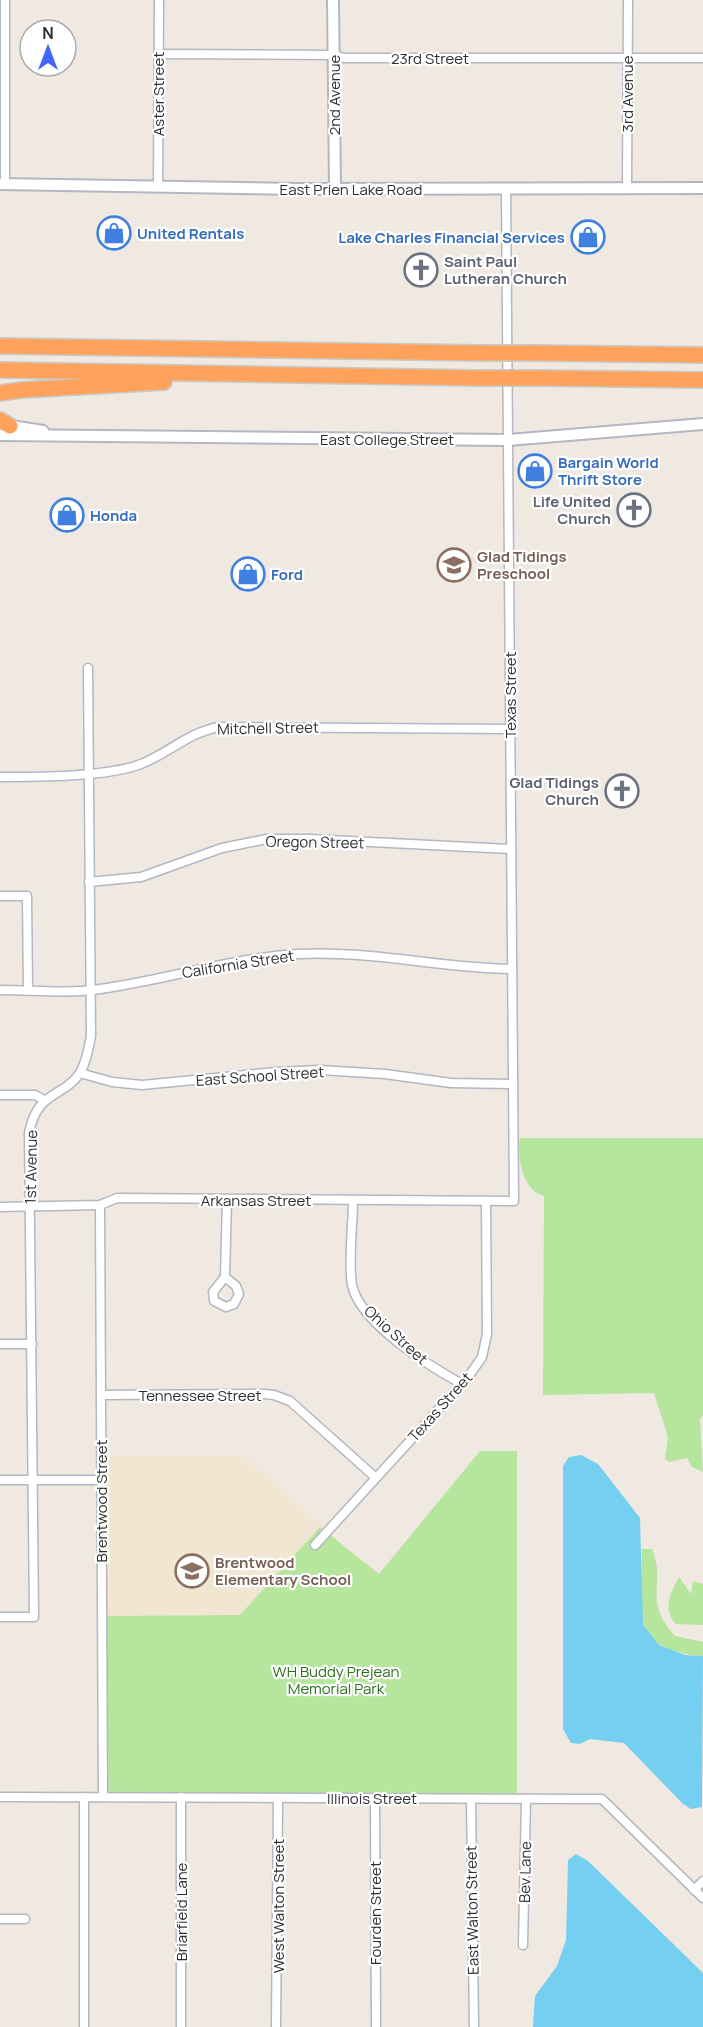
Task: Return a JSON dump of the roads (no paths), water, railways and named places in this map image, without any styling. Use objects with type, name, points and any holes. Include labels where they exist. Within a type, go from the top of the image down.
[{"type":"highway","points":[[0,336],[107,347]]},
{"type":"highway","points":[[0,346],[703,355]]},
{"type":"highway","points":[[0,370],[703,380]]},
{"type":"highway","points":[[2,394],[128,383],[246,381],[310,374]]},
{"type":"street","points":[[3,184],[5,0]]},
{"type":"street","name":"Aster Street","points":[[158,187],[159,0]]},
{"type":"street","name":"2nd Avenue","points":[[333,0],[335,189]]},
{"type":"street","name":"3rd Avenue","points":[[627,188],[628,0]]},
{"type":"street","name":"23rd Street","points":[[158,54],[334,55],[344,58],[703,58]]},
{"type":"street","name":"East Prien Lake Road","points":[[3,184],[506,190],[703,188]]},
{"type":"street","name":"Texas Street","points":[[506,190],[514,1201]]},
{"type":"street","name":"East College Street","points":[[2,426],[70,435],[508,440],[703,424]]},
{"type":"street","points":[[80,1073],[91,1036],[88,668]]},
{"type":"street","name":"Mitchell Street","points":[[0,777],[88,773],[139,765],[194,734],[219,727],[510,729]]},
{"type":"street","name":"Oregon Street","points":[[89,882],[141,877],[222,848],[267,840],[310,839],[511,849]]},
{"type":"street","points":[[0,896],[27,896],[28,990]]},
{"type":"street","name":"California Street","points":[[0,990],[90,990],[242,961],[300,954],[364,955],[447,966],[512,969]]},
{"type":"street","name":"East School Street","points":[[80,1073],[112,1082],[142,1085],[311,1070],[385,1074],[451,1083],[513,1084]]},
{"type":"street","name":"1st Avenue","points":[[0,1617],[33,1617],[29,1133],[34,1116],[44,1100],[80,1073]]},
{"type":"street","points":[[0,1095],[35,1095],[44,1100]]},
{"type":"street","name":"Arkansas Street","points":[[0,1207],[100,1206],[117,1198],[514,1201]]},
{"type":"street","points":[[225,1277],[227,1200]]},
{"type":"street","name":"Ohio Street","points":[[354,1201],[352,1283],[357,1298],[365,1311],[424,1363],[460,1383]]},
{"type":"street","name":"Texas Street","points":[[315,1545],[476,1367],[486,1345],[486,1201]]},
{"type":"street","name":"Brentwood Street","points":[[100,1206],[103,1796]]},
{"type":"street","points":[[0,1344],[32,1344]]},
{"type":"street","name":"Tennessee Street","points":[[101,1395],[264,1394],[281,1397],[290,1401],[376,1478]]},
{"type":"street","points":[[0,1479],[101,1479]]},
{"type":"street","name":"Illinois Street","points":[[0,1797],[602,1799],[703,1898]]},
{"type":"street","points":[[84,1797],[84,2027]]},
{"type":"street","name":"Briarfield Lane","points":[[181,1797],[181,2027]]},
{"type":"street","name":"West Walton Street","points":[[276,2027],[278,2014],[278,1798]]},
{"type":"street","name":"Fourden Street","points":[[375,1798],[376,2027]]},
{"type":"street","name":"East Walton Street","points":[[471,1799],[474,2024]]},
{"type":"street","name":"Bev Lane","points":[[523,1945],[526,1799]]},
{"type":"street","points":[[694,1890],[703,1881]]},
{"type":"street","points":[[0,1919],[25,1919]]},
{"type":"water","points":[[581,1455],[598,1464],[640,1518],[643,1625],[659,1645],[685,1655],[703,1656],[702,1807],[691,1809],[682,1803],[624,1743],[590,1739],[580,1744],[571,1743],[563,1729],[563,1466],[569,1457]]},
{"type":"water","points":[[576,1854],[588,1861],[703,1973],[703,2027],[533,2027],[535,1996],[557,1966],[566,1940],[568,1860]]},
{"type":"place","name":"United Rentals","points":[[114,233]]},
{"type":"place","name":"Lake Charles Financial Services","points":[[588,237]]},
{"type":"place","name":"Saint Paul Lutheran Church","points":[[421,270]]},
{"type":"place","name":"Bargain World Thrift Store","points":[[535,471]]},
{"type":"place","name":"Life United Church","points":[[634,510]]},
{"type":"place","name":"Honda","points":[[67,515]]},
{"type":"place","name":"Glad Tidings Preschool","points":[[454,565]]},
{"type":"place","name":"Ford","points":[[248,574]]},
{"type":"place","name":"Glad Tidings Church","points":[[622,791]]},
{"type":"place","name":"Brentwood Elementary School","points":[[192,1571]]},
{"type":"park label","name":"WH Buddy Prejean Memorial Park","points":[[336,1680]]}]
